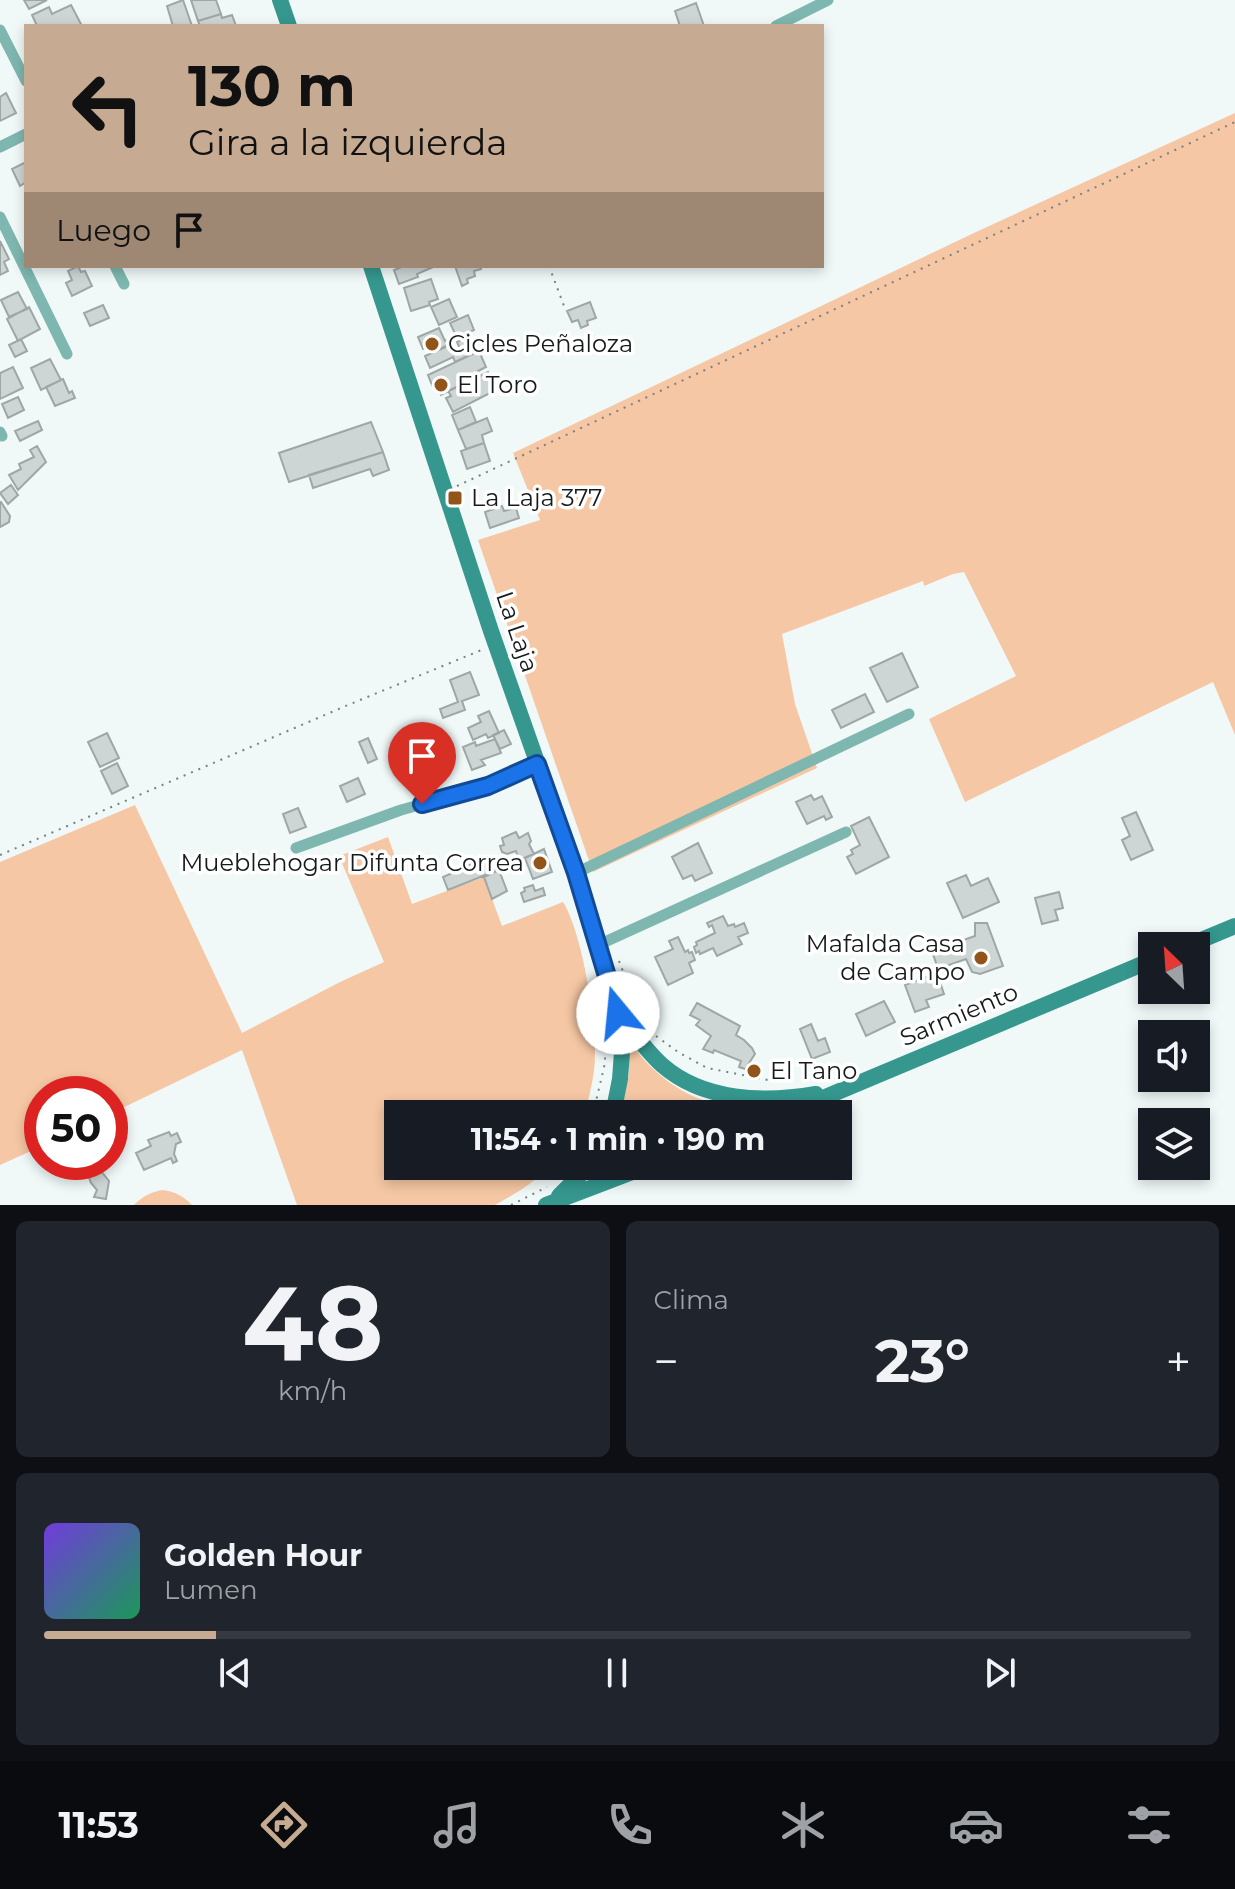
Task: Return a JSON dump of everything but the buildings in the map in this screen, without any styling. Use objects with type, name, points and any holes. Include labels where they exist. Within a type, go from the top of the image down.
[{"type":"main road","points":[[280,0],[288,24]]},
{"type":"main road","name":"La Laja","points":[[372,268],[537,764],[604,943],[618,1013],[622,1052],[616,1100]]},
{"type":"main road","points":[[1210,936],[1235,926]]},
{"type":"main road","name":"Sarmiento","points":[[818,1100],[1138,966]]},
{"type":"main road","name":"La Laja","points":[[618,1013],[660,1063],[701,1090],[752,1098],[796,1098],[842,1090]]},
{"type":"main road","points":[[547,1199],[571,1180]]},
{"type":"main road","points":[[547,1199],[605,1180]]},
{"type":"street","points":[[780,24],[828,0]]},
{"type":"street","points":[[0,30],[24,77]]},
{"type":"street","points":[[0,147],[24,135]]},
{"type":"street","points":[[0,217],[24,266]]},
{"type":"street","points":[[25,268],[67,354]]},
{"type":"street","points":[[116,268],[124,284]]},
{"type":"street","points":[[576,873],[909,714]]},
{"type":"street","points":[[296,848],[401,810],[488,786],[537,764]]},
{"type":"street","points":[[604,943],[846,832]]},
{"type":"path","points":[[444,490],[1235,122]]},
{"type":"path","points":[[550,268],[564,306]]},
{"type":"path","points":[[0,855],[496,644]]},
{"type":"path","points":[[604,943],[624,976],[639,1013],[654,1034],[707,1068],[768,1080]]},
{"type":"path","points":[[511,1205],[547,1199]]},
{"type":"shaded area","points":[[1235,113],[1235,735],[1213,682],[965,802],[929,719],[1016,676],[964,572],[953,574],[924,586],[923,581],[782,634],[795,704],[817,768],[593,872],[478,540],[540,520],[513,453],[976,232]]},
{"type":"shaded area","points":[[135,805],[242,1033],[384,962],[339,856],[388,837],[412,904],[484,877],[502,926],[563,902],[577,937],[592,1009],[595,1054],[588,1100],[384,1100],[384,1180],[534,1180],[495,1205],[297,1205],[242,1050],[128,1105],[128,1076],[24,1076],[24,1154],[0,1165],[0,862]]},
{"type":"shaded area","points":[[627,1036],[656,1072],[683,1091],[703,1100],[623,1100],[629,1074]]},
{"type":"shaded area","points":[[163,1190],[179,1195],[192,1205],[134,1205],[147,1195]]},
{"type":"place","name":"Cicles Peñaloza","points":[[432,344]]},
{"type":"place","name":"El Toro","points":[[441,385]]},
{"type":"place","name":"La Laja 377","points":[[455,498]]},
{"type":"place","name":"Mueblehogar Difunta Correa","points":[[540,863]]},
{"type":"place","name":"Mafalda Casa de Campo","points":[[981,958]]},
{"type":"place","name":"El Tano","points":[[754,1071]]},
{"type":"route","points":[[422,804],[488,786],[537,764],[576,873],[618,1013]]}]
